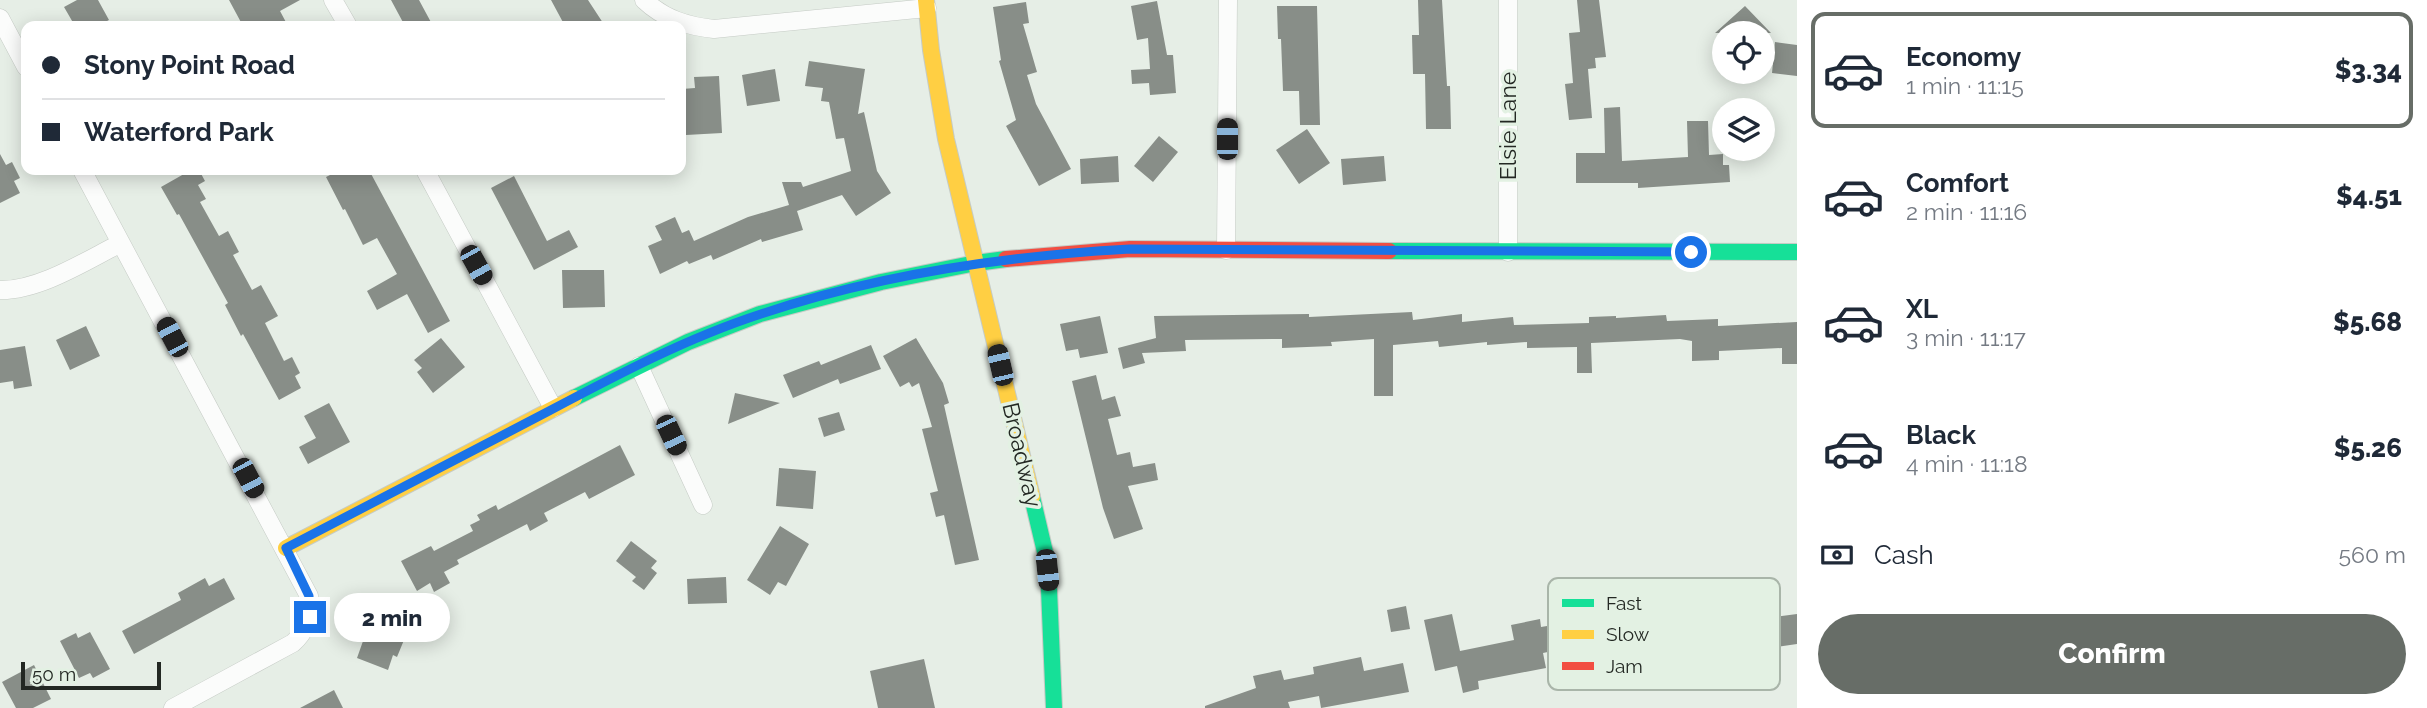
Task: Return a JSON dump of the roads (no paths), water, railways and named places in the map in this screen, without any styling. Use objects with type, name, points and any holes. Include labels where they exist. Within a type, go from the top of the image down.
[{"type":"street","points":[[333,0],[345,21]]},
{"type":"street","points":[[644,0],[676,21]]},
{"type":"street","points":[[1226,250],[1228,0]]},
{"type":"street","name":"Elsie Lane","points":[[1508,0],[1508,252]]},
{"type":"street","points":[[686,25],[714,29],[926,4]]},
{"type":"street","name":"Broadway","points":[[926,4],[946,139],[1045,552],[1054,708]]},
{"type":"street","points":[[0,18],[21,58]]},
{"type":"street","points":[[85,175],[286,548],[309,596],[310,617],[301,635],[293,643],[173,708]]},
{"type":"street","points":[[428,175],[553,408]]},
{"type":"street","points":[[0,290],[26,286],[54,276],[121,243]]},
{"type":"street","points":[[286,548],[553,408],[688,342],[760,314],[881,282],[976,263],[1130,249],[1797,252]]},
{"type":"street","points":[[639,366],[703,505]]}]
